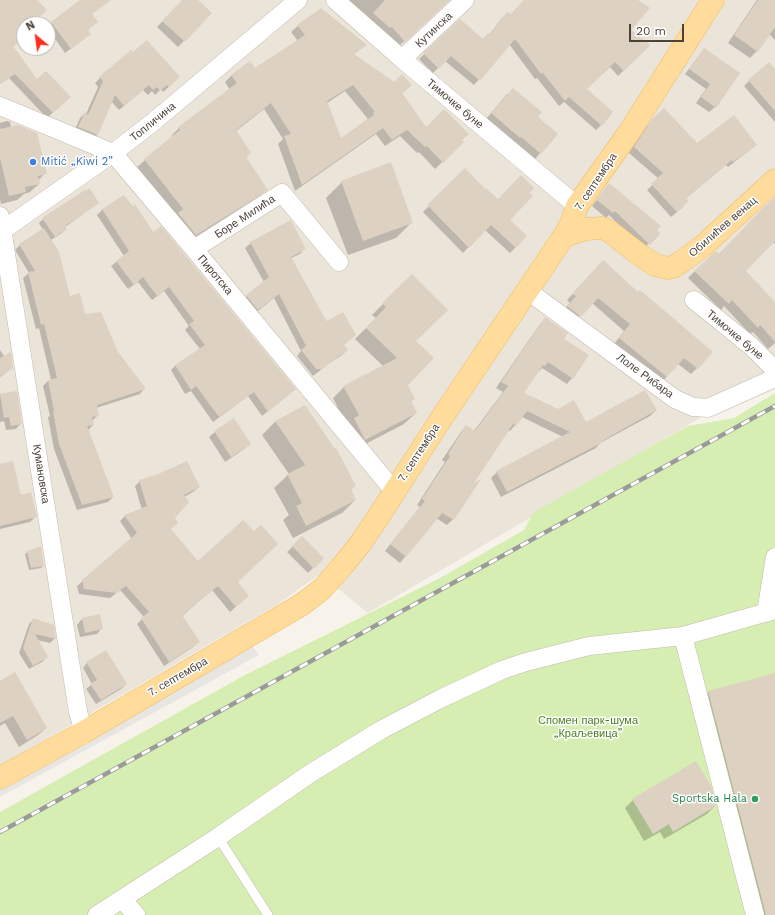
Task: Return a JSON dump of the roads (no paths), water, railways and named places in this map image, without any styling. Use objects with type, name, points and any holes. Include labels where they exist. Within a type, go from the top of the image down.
[{"type":"main road","name":"7. септембра","points":[[0,778],[84,732],[270,623],[322,589],[360,544],[439,422],[528,291],[571,224],[577,206],[650,100],[713,0]]},
{"type":"main road","name":"Обилићев венац","points":[[564,236],[586,229],[602,228],[609,231],[650,262],[668,268],[681,262],[702,246],[775,180]]},
{"type":"street","name":"Топличина","points":[[1,226],[113,153],[152,123],[298,0]]},
{"type":"street","name":"Тимочке буне","points":[[335,0],[402,59],[577,206]]},
{"type":"street","name":"Кутинска","points":[[402,59],[465,0]]},
{"type":"street","name":"Пиротска","points":[[0,106],[113,153],[394,491]]},
{"type":"street","name":"Боре Милића","points":[[194,249],[282,193],[339,262]]},
{"type":"street","name":"Кумановска","points":[[1,226],[78,712],[84,732]]},
{"type":"street","name":"Лоле Рибара","points":[[528,291],[675,399],[693,407],[708,408],[775,378]]},
{"type":"street","name":"Тимочке буне","points":[[694,300],[751,346],[775,370]]},
{"type":"street","points":[[98,915],[218,837],[311,773],[381,730],[440,699],[502,670],[526,662],[589,646],[682,636],[770,612],[775,558]]},
{"type":"street","points":[[682,636],[755,915]]},
{"type":"street","points":[[122,899],[136,915]]},
{"type":"lane","points":[[218,837],[268,915]]},
{"type":"railway","points":[[0,832],[775,406]]},
{"type":"place","name":"Mitić „Kiwi 2”","points":[[33,162]]},
{"type":"place","name":"Sportska Hala","points":[[755,799]]},
{"type":"park label","name":"Спомен парк-шума „Краљевица”","points":[[588,727]]}]
